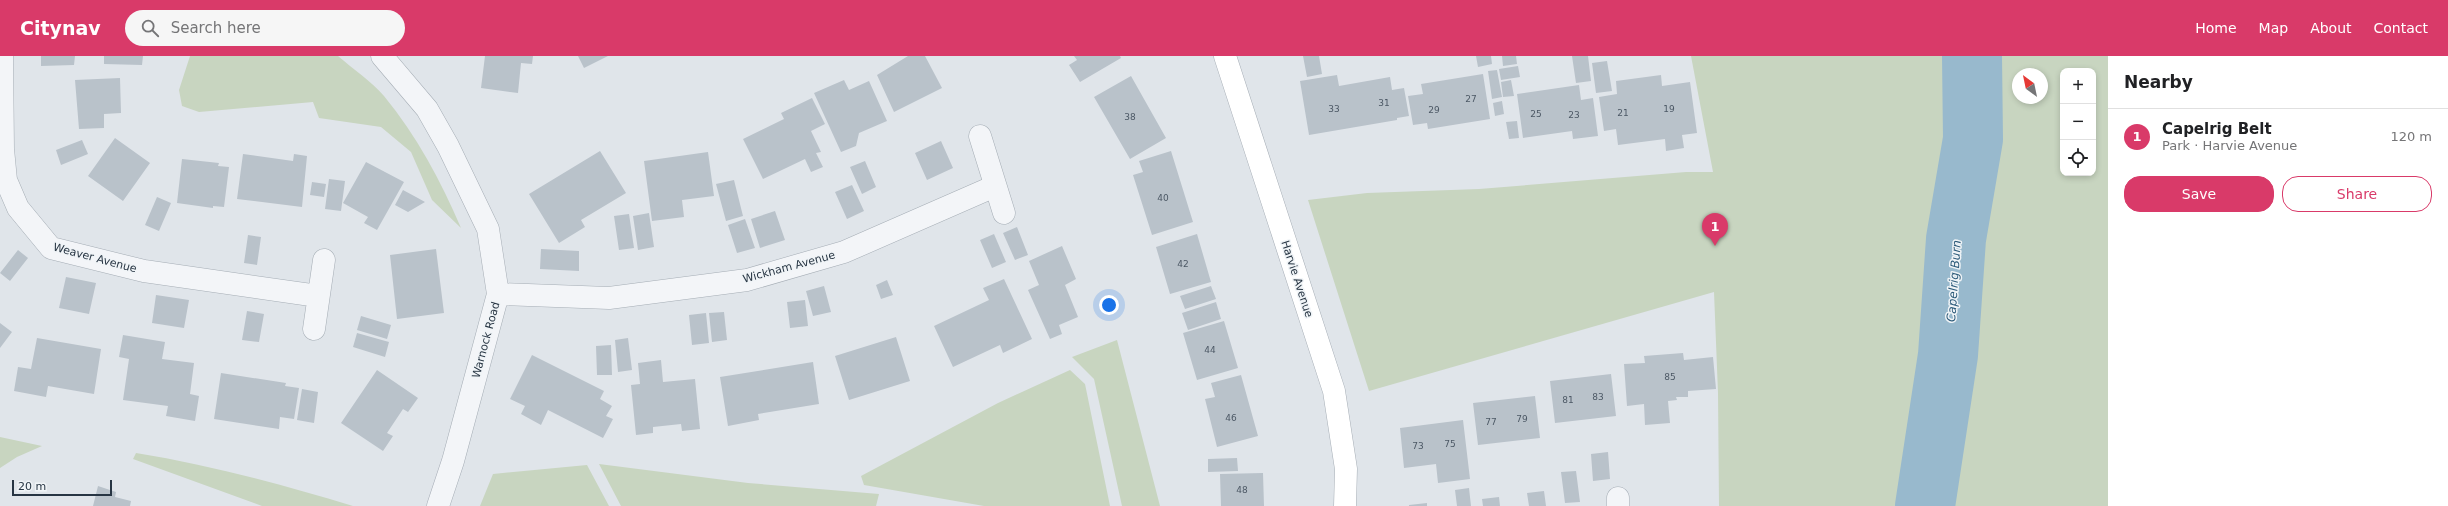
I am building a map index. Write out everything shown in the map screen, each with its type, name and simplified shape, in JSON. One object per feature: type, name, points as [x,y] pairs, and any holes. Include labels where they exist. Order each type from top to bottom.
[{"type":"street","name":"Weaver Avenue","points":[[2,56],[3,149],[6,180],[18,208],[51,248],[144,271],[318,296]]},
{"type":"street","name":"Warnock Road","points":[[382,56],[427,109],[448,146],[488,229],[498,294],[455,454],[438,506]]},
{"type":"street","name":"Harvie Avenue","points":[[1225,56],[1334,391],[1346,469],[1345,506]]},
{"type":"street","points":[[980,136],[1004,213]]},
{"type":"street","name":"Wickham Avenue","points":[[498,294],[609,298],[747,280],[844,252],[995,186]]},
{"type":"street","points":[[314,329],[324,260]]},
{"type":"green space","points":[[190,56],[338,56],[373,85],[396,111],[418,143],[437,176],[461,228],[432,200],[411,152],[381,127],[319,118],[313,102],[199,112],[182,106],[179,90]]},
{"type":"green space","points":[[1691,56],[2108,56],[2108,506],[1719,506],[1718,393],[1714,292],[1369,391],[1308,200],[1367,193],[1479,189],[1686,172],[1713,172]]},
{"type":"green space","points":[[1117,340],[1160,506],[1122,506],[1094,379],[1072,357]]},
{"type":"green space","points":[[1070,370],[1085,384],[1110,506],[984,506],[864,485],[861,476],[998,403]]},
{"type":"green space","points":[[0,437],[42,446],[17,457],[0,468]]},
{"type":"green space","points":[[136,453],[191,463],[245,476],[353,506],[262,506],[133,459]]},
{"type":"green space","points":[[599,464],[748,483],[879,494],[876,506],[621,506]]},
{"type":"green space","points":[[587,465],[609,506],[480,506],[493,474]]},
{"type":"building","points":[[41,56],[75,56],[74,65],[41,66]]},
{"type":"building","points":[[104,56],[143,56],[142,65],[104,64]]},
{"type":"building","points":[[485,56],[533,56],[532,64],[521,63],[518,93],[481,88]]},
{"type":"building","points":[[578,56],[608,56],[584,68]]},
{"type":"building","points":[[908,56],[925,56],[942,88],[894,112],[877,75]]},
{"type":"building","points":[[1074,56],[1120,56],[1121,58],[1080,82],[1069,65],[1077,60]]},
{"type":"building","points":[[1303,56],[1319,56],[1322,74],[1307,77]]},
{"type":"building","points":[[1476,56],[1491,56],[1492,64],[1478,67]]},
{"type":"building","points":[[1502,56],[1516,56],[1517,64],[1503,66]]},
{"type":"building","points":[[1572,56],[1588,56],[1591,81],[1576,83]]},
{"type":"building","points":[[1607,61],[1612,91],[1596,93],[1592,63]]},
{"type":"building","points":[[1518,66],[1520,77],[1501,80],[1499,69]]},
{"type":"building","points":[[1497,70],[1502,97],[1492,99],[1488,71]]},
{"type":"building","points":[[1483,74],[1490,119],[1428,129],[1427,123],[1413,125],[1408,96],[1423,94],[1421,84]]},
{"type":"building","points":[[1337,75],[1339,86],[1390,77],[1392,90],[1404,88],[1409,116],[1397,118],[1397,120],[1309,135],[1300,81]]},
{"type":"building","points":[[1661,75],[1662,86],[1690,82],[1697,133],[1682,135],[1684,148],[1666,151],[1665,139],[1618,145],[1616,129],[1604,131],[1599,97],[1617,94],[1616,81]]},
{"type":"building","points":[[1131,76],[1166,138],[1130,159],[1094,97]]},
{"type":"building","points":[[120,78],[121,113],[104,114],[104,128],[79,129],[75,80]]},
{"type":"building","points":[[844,80],[849,90],[869,81],[887,121],[859,133],[856,146],[841,152],[814,93]]},
{"type":"building","points":[[1511,80],[1514,96],[1503,97],[1501,82]]},
{"type":"building","points":[[1579,85],[1581,100],[1593,98],[1598,136],[1573,139],[1572,131],[1523,138],[1517,94]]},
{"type":"building","points":[[812,98],[825,124],[811,131],[821,152],[816,153],[823,167],[811,172],[805,159],[763,179],[743,139],[784,119],[781,113]]},
{"type":"building","points":[[1502,101],[1504,114],[1495,116],[1493,103]]},
{"type":"building","points":[[1517,121],[1519,138],[1509,139],[1506,122]]},
{"type":"building","points":[[115,138],[150,163],[123,201],[88,176]]},
{"type":"building","points":[[82,140],[88,154],[61,165],[56,150]]},
{"type":"building","points":[[941,141],[953,168],[927,180],[915,153]]},
{"type":"building","points":[[600,151],[626,193],[581,220],[585,227],[559,243],[529,194]]},
{"type":"building","points":[[1171,151],[1193,222],[1152,235],[1133,175],[1143,172],[1139,161]]},
{"type":"building","points":[[708,152],[714,196],[682,200],[684,217],[652,221],[644,161]]},
{"type":"building","points":[[243,154],[293,161],[294,154],[307,156],[302,207],[237,199]]},
{"type":"building","points":[[182,159],[219,163],[218,166],[229,167],[224,207],[213,206],[213,208],[177,203]]},
{"type":"building","points":[[865,161],[876,187],[862,194],[850,167]]},
{"type":"building","points":[[366,162],[404,182],[377,230],[364,223],[368,217],[343,203]]},
{"type":"building","points":[[329,179],[345,181],[341,211],[325,209]]},
{"type":"building","points":[[734,180],[743,216],[726,221],[716,184]]},
{"type":"building","points":[[312,182],[326,184],[324,197],[310,195]]},
{"type":"building","points":[[852,185],[864,211],[847,219],[835,192]]},
{"type":"building","points":[[403,190],[425,202],[408,212],[395,205]]},
{"type":"building","points":[[157,197],[171,203],[159,231],[145,225]]},
{"type":"building","points":[[775,211],[785,240],[760,248],[751,219]]},
{"type":"building","points":[[649,213],[654,247],[638,250],[633,216]]},
{"type":"building","points":[[629,214],[634,248],[619,250],[614,216]]},
{"type":"building","points":[[745,219],[755,248],[737,253],[728,225]]},
{"type":"building","points":[[1017,227],[1028,255],[1015,260],[1003,233]]},
{"type":"building","points":[[994,234],[1006,262],[992,268],[980,240]]},
{"type":"building","points":[[1197,234],[1211,282],[1170,294],[1156,247]]},
{"type":"building","points":[[248,235],[261,237],[257,265],[244,263]]},
{"type":"building","points":[[1062,246],[1076,279],[1065,285],[1078,317],[1059,325],[1062,334],[1050,339],[1028,290],[1039,285],[1029,261]]},
{"type":"building","points":[[436,249],[444,313],[397,319],[390,255]]},
{"type":"building","points":[[541,249],[579,251],[579,271],[540,269]]},
{"type":"building","points":[[18,250],[28,258],[10,281],[0,273]]},
{"type":"building","points":[[66,277],[96,283],[89,314],[59,308]]},
{"type":"building","points":[[1004,279],[1032,339],[1003,353],[1000,345],[953,367],[934,326],[989,300],[983,288]]},
{"type":"building","points":[[887,280],[893,295],[881,299],[876,285]]},
{"type":"building","points":[[824,286],[831,312],[813,316],[806,291]]},
{"type":"building","points":[[1211,286],[1216,299],[1185,309],[1180,296]]},
{"type":"building","points":[[156,295],[189,300],[184,328],[152,323]]},
{"type":"building","points":[[805,300],[808,326],[790,328],[787,302]]},
{"type":"building","points":[[1216,302],[1221,319],[1188,330],[1182,313]]},
{"type":"building","points":[[247,311],[264,314],[259,342],[242,340]]},
{"type":"building","points":[[724,312],[727,340],[712,342],[709,313]]},
{"type":"building","points":[[706,313],[709,343],[692,345],[689,315]]},
{"type":"building","points":[[361,316],[391,325],[387,339],[357,330]]},
{"type":"building","points":[[1224,321],[1238,368],[1197,380],[1183,333]]},
{"type":"building","points":[[0,323],[12,332],[0,348]]},
{"type":"building","points":[[357,333],[389,342],[385,357],[353,347]]},
{"type":"building","points":[[123,335],[165,342],[162,359],[194,363],[190,394],[199,396],[195,421],[166,416],[168,406],[123,400],[129,359],[119,357]]},
{"type":"building","points":[[896,337],[910,381],[849,400],[835,356]]},
{"type":"building","points":[[37,338],[101,349],[94,394],[48,386],[46,397],[14,391],[18,367],[31,369]]},
{"type":"building","points":[[628,338],[632,370],[618,372],[615,340]]},
{"type":"building","points":[[611,345],[612,375],[597,375],[596,346]]},
{"type":"building","points":[[1683,353],[1684,360],[1713,357],[1716,389],[1688,391],[1688,397],[1676,397],[1677,400],[1668,401],[1670,423],[1645,425],[1644,404],[1627,406],[1624,364],[1645,363],[1644,356]]},
{"type":"building","points":[[532,355],[604,391],[600,399],[612,406],[606,416],[613,419],[603,438],[548,410],[541,425],[521,414],[525,406],[510,399]]},
{"type":"building","points":[[661,360],[663,382],[695,379],[700,429],[682,431],[681,424],[653,427],[653,433],[636,435],[631,385],[640,384],[638,363]]},
{"type":"building","points":[[813,362],[819,404],[758,414],[759,420],[728,426],[720,377]]},
{"type":"building","points":[[377,370],[418,398],[408,412],[403,409],[387,433],[393,436],[383,451],[341,423]]},
{"type":"building","points":[[221,373],[286,383],[285,386],[299,388],[294,419],[280,417],[279,429],[214,419]]},
{"type":"building","points":[[1611,374],[1616,416],[1555,423],[1550,381]]},
{"type":"building","points":[[1241,375],[1258,436],[1217,447],[1205,399],[1215,397],[1211,383]]},
{"type":"building","points":[[302,389],[318,392],[314,423],[297,420]]},
{"type":"building","points":[[1535,396],[1540,438],[1478,445],[1473,403]]},
{"type":"building","points":[[1463,420],[1470,479],[1438,483],[1436,464],[1404,468],[1400,428]]},
{"type":"building","points":[[1608,452],[1610,479],[1593,481],[1591,454]]},
{"type":"building","points":[[1237,458],[1238,471],[1208,472],[1208,459]]},
{"type":"building","points":[[1576,471],[1580,502],[1565,503],[1561,472]]},
{"type":"building","points":[[1263,473],[1264,506],[1221,506],[1220,474]]},
{"type":"building","points":[[98,486],[116,492],[115,497],[131,501],[130,506],[93,506]]},
{"type":"building","points":[[1469,488],[1471,506],[1457,506],[1455,490]]},
{"type":"building","points":[[1544,491],[1546,506],[1529,506],[1527,493]]},
{"type":"building","points":[[1499,497],[1500,506],[1483,506],[1482,499]]},
{"type":"building","points":[[1427,503],[1427,506],[1409,506],[1409,505]]},
{"type":"waterway","name":"Capelrig Burn","points":[[1925,506],[1948,355],[1956,239],[1973,139],[1972,56]]},
{"type":"place","name":"Capelrig Belt","points":[[1715,246]]}]
